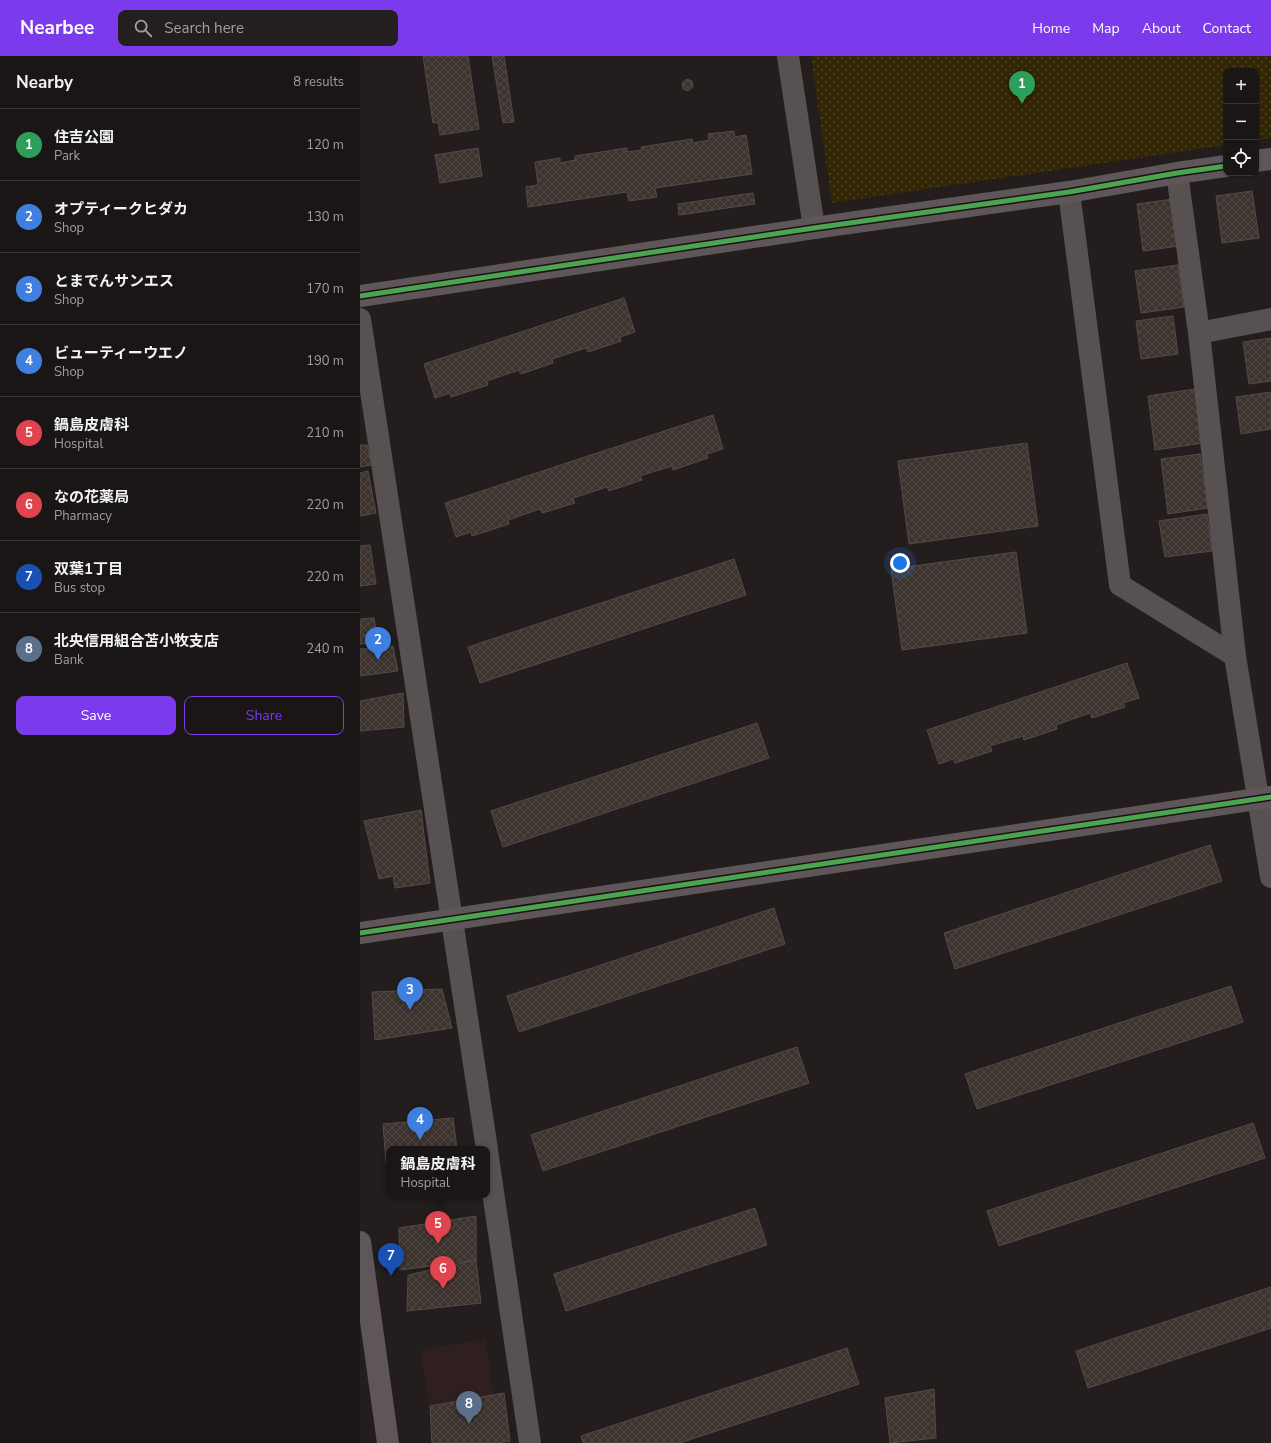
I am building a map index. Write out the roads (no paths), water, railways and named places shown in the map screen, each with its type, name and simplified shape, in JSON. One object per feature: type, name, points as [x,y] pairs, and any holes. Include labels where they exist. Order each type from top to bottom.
[{"type":"street","points":[[788,56],[814,228]]},
{"type":"street","points":[[1259,161],[1271,159]]},
{"type":"street","points":[[360,296],[814,228],[1068,192],[1223,166]]},
{"type":"street","points":[[1177,173],[1199,333],[1235,656],[1265,798],[1271,877]]},
{"type":"street","points":[[1068,192],[1120,585],[1235,656]]},
{"type":"street","points":[[360,319],[486,1146]]},
{"type":"street","points":[[1199,333],[1271,319]]},
{"type":"street","points":[[360,933],[1265,798]]},
{"type":"street","points":[[490,1170],[530,1443]]},
{"type":"street","points":[[360,1242],[388,1443]]},
{"type":"place","name":"住吉公園","points":[[1022,104]]},
{"type":"place","name":"オプティークヒダカ","points":[[378,660]]},
{"type":"place","name":"とまでんサンエス","points":[[410,1010]]},
{"type":"place","name":"ビューティーウエノ","points":[[420,1140]]},
{"type":"place","name":"鍋島皮膚科","points":[[438,1244]]},
{"type":"place","name":"双葉1丁目","points":[[391,1276]]},
{"type":"place","name":"なの花薬局","points":[[443,1289]]},
{"type":"place","name":"北央信用組合苫小牧支店","points":[[469,1424]]}]
